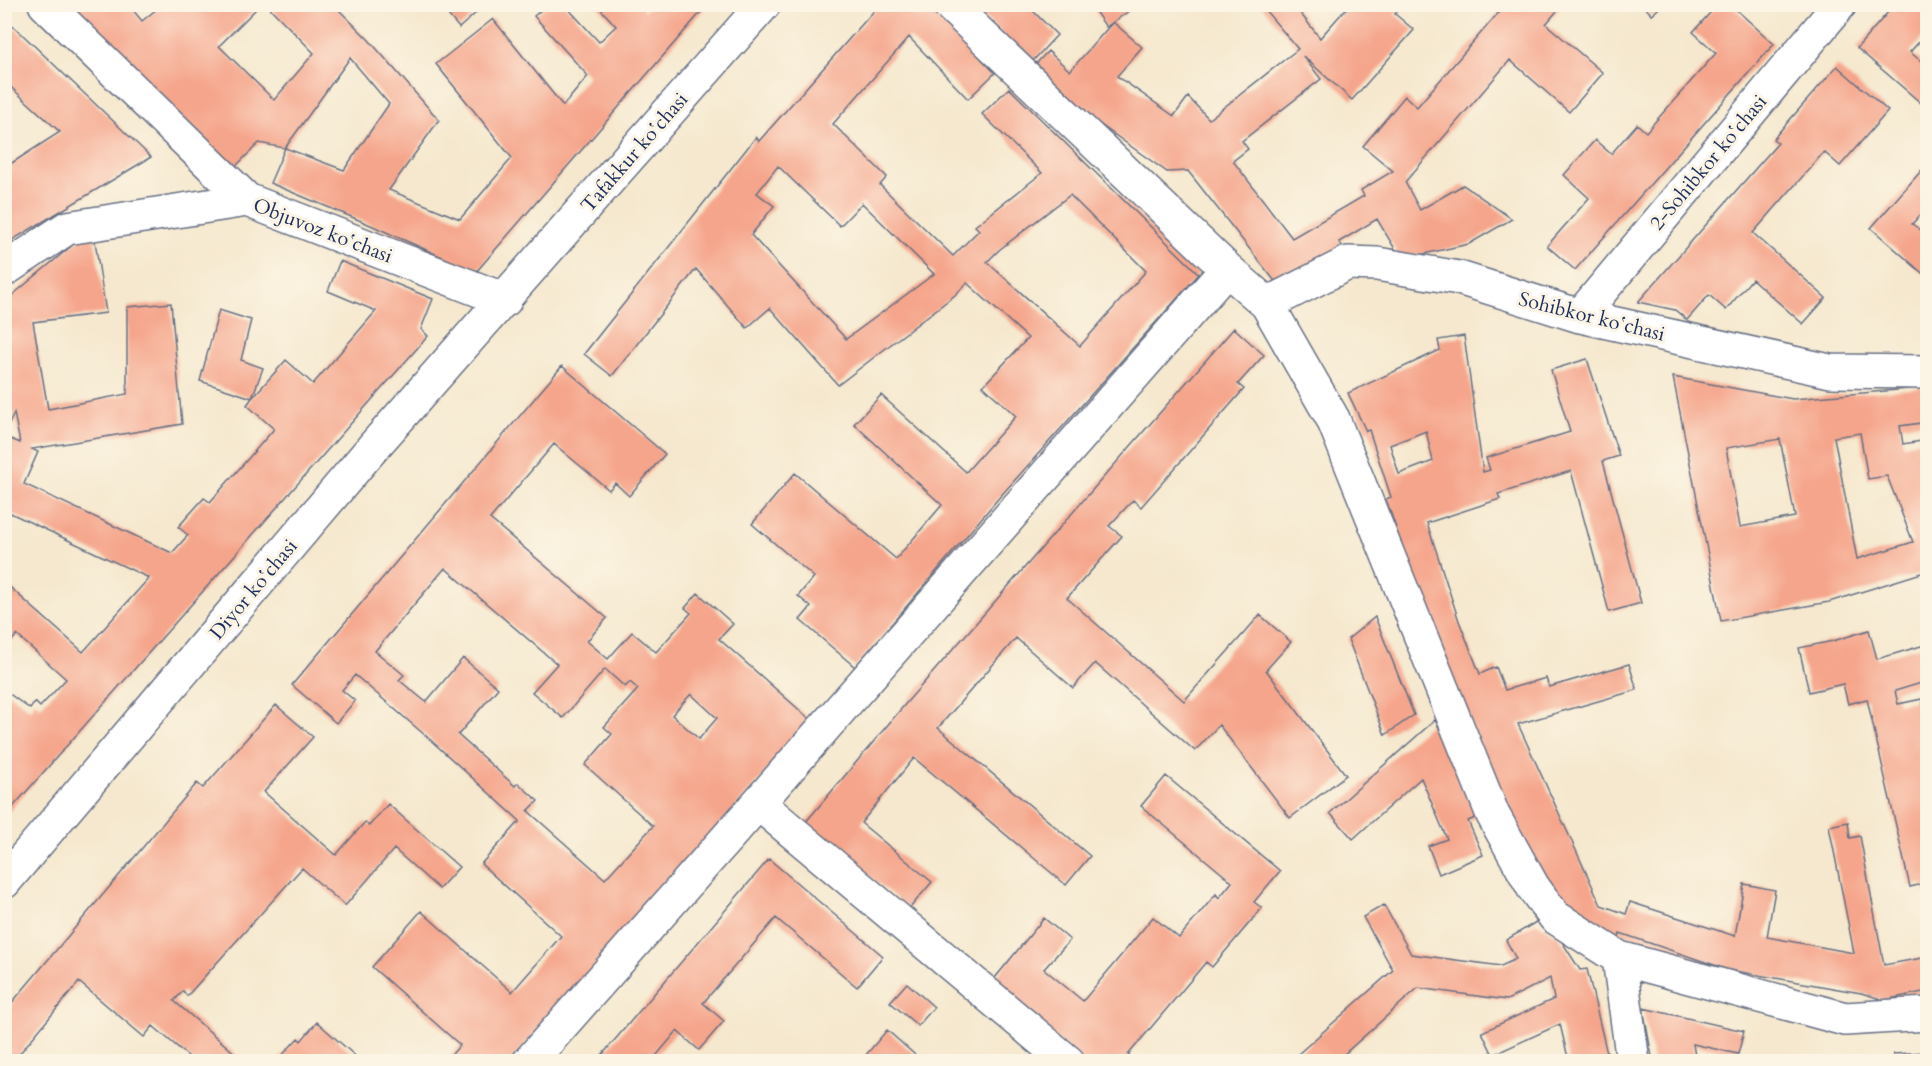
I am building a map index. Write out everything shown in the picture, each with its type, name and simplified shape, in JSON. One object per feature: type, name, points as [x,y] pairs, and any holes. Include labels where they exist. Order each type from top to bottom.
[{"type":"street","points":[[45,4],[247,200]]},
{"type":"street","name":"Tafakkur koʻchasi","points":[[505,300],[764,4]]},
{"type":"street","points":[[950,4],[1227,269],[1267,304],[1333,419],[1494,815],[1533,887],[1555,917],[1618,958],[1845,1018],[1928,1014]]},
{"type":"street","name":"2-Sohibkor koʻchasi","points":[[1580,316],[1837,6]]},
{"type":"street","name":"Objuvoz koʻchasi","points":[[4,270],[67,228],[247,200],[505,300]]},
{"type":"street","name":"Sohibkor koʻchasi","points":[[1267,304],[1348,262],[1377,264],[1459,278],[1580,316],[1830,371],[1928,372]]},
{"type":"street","points":[[529,1062],[1227,269]]},
{"type":"street","name":"Diyor koʻchasi","points":[[4,882],[375,445],[505,300]]},
{"type":"street","points":[[758,803],[1068,1062]]},
{"type":"street","points":[[1618,958],[1633,1062]]},
{"type":"building","points":[[68,4],[128,4],[142,21],[163,4],[261,4],[219,46],[274,100],[314,53],[266,4],[333,4],[369,40],[439,120],[389,190],[460,219],[512,158],[436,64],[493,19],[563,106],[588,76],[534,16],[548,4],[564,4],[599,42],[616,26],[596,4],[638,4],[644,11],[651,4],[708,4],[476,272],[270,183],[285,148],[259,143],[232,170]],"holes":[[[350,58],[389,104],[344,170],[285,148]]]},
{"type":"building","points":[[439,4],[486,4],[459,28]]},
{"type":"building","points":[[880,4],[929,4],[995,73],[968,99],[909,37],[833,124],[887,177],[880,185],[953,256],[979,230],[975,226],[1042,173],[982,114],[1009,88],[1199,274],[997,500],[855,667],[800,620],[811,607],[798,596],[814,577],[752,524],[795,473],[896,559],[942,505],[854,424],[881,395],[966,472],[1016,416],[983,386],[1028,338],[967,283],[955,295],[838,385],[770,308],[747,328],[696,269],[612,376],[584,354],[756,137],[759,141]],"holes":[[[778,166],[840,226],[862,203],[934,274],[846,339],[751,235],[774,206],[757,193]],[[1070,195],[1146,271],[1080,346],[987,262]]]},
{"type":"building","points":[[971,4],[1026,4],[1057,35],[1031,63]]},
{"type":"building","points":[[1090,4],[1130,4],[1133,8],[1106,27]]},
{"type":"building","points":[[1260,4],[1293,4],[1320,38],[1350,4],[1403,4],[1395,14],[1414,30],[1352,100],[1303,56],[1321,79],[1242,141],[1248,149],[1233,161],[1292,238],[1364,196],[1361,190],[1393,171],[1363,146],[1405,96],[1417,107],[1506,4],[1563,4],[1546,24],[1603,73],[1569,112],[1510,60],[1405,182],[1420,210],[1463,185],[1512,219],[1469,244],[1401,259],[1377,219],[1339,242],[1343,247],[1278,285],[1188,171],[1167,172],[1084,113],[1033,67],[1048,51],[1070,71],[1113,22],[1142,47],[1117,76],[1174,116],[1188,97],[1209,119],[1298,49]]},
{"type":"building","points":[[1642,4],[1663,4],[1652,15]]},
{"type":"building","points":[[1718,4],[1730,4],[1774,44],[1575,270],[1547,246],[1589,198],[1564,175],[1595,140],[1611,154],[1637,124],[1646,132],[1716,53],[1693,32]]},
{"type":"building","points":[[1895,4],[1928,4],[1928,32],[1910,52],[1928,67],[1928,109],[1857,48]]},
{"type":"building","points":[[4,17],[151,157],[4,245],[4,168],[60,132],[4,81]]},
{"type":"building","points":[[1837,66],[1888,111],[1840,166],[1824,152],[1753,233],[1826,298],[1803,324],[1752,279],[1726,310],[1709,295],[1687,320],[1675,310],[1638,302],[1778,143],[1773,139]]},
{"type":"building","points":[[1928,163],[1928,207],[1912,224],[1928,235],[1928,278],[1871,228]]},
{"type":"building","points":[[93,228],[106,313],[33,322],[48,409],[127,394],[127,307],[171,303],[182,424],[32,449],[38,452],[24,484],[172,553],[188,535],[178,527],[204,498],[210,502],[274,429],[247,405],[252,398],[286,360],[313,384],[376,311],[328,291],[340,261],[433,299],[421,329],[428,336],[4,817],[4,690],[30,709],[35,702],[40,707],[66,679],[17,635],[4,649],[4,582],[83,652],[149,578],[4,510],[4,446],[8,438],[20,443],[14,413],[4,436],[4,302]]},
{"type":"building","points":[[219,310],[251,320],[241,360],[263,368],[252,398],[200,381]]},
{"type":"building","points":[[1234,328],[1264,355],[1238,384],[1244,389],[1141,507],[1133,500],[1109,526],[1122,536],[1067,598],[1184,701],[1260,615],[1291,642],[1266,670],[1346,775],[1290,818],[1219,725],[1195,751],[1095,663],[1073,688],[1016,638],[938,728],[1090,856],[1066,885],[914,758],[861,823],[932,882],[909,909],[805,823],[907,702]]},
{"type":"building","points":[[1464,336],[1483,472],[1490,470],[1486,458],[1570,432],[1551,370],[1587,359],[1619,456],[1603,461],[1641,603],[1609,612],[1571,471],[1498,494],[1500,499],[1427,523],[1459,621],[1480,674],[1496,667],[1505,690],[1546,678],[1549,687],[1629,664],[1637,690],[1518,724],[1601,905],[1626,914],[1630,902],[1735,936],[1744,884],[1775,890],[1767,937],[1854,953],[1829,826],[1848,822],[1850,838],[1860,836],[1884,965],[1928,957],[1928,991],[1884,1000],[1861,993],[1729,970],[1620,933],[1619,938],[1565,921],[1545,901],[1429,625],[1386,499],[1391,497],[1369,430],[1366,431],[1348,393],[1440,350],[1438,340]],"holes":[[[1426,431],[1433,461],[1399,474],[1390,445]]]},
{"type":"building","points":[[562,366],[665,454],[629,496],[615,483],[609,490],[554,444],[490,519],[607,618],[587,641],[608,659],[632,632],[656,652],[691,613],[685,608],[698,593],[733,624],[719,639],[812,721],[510,1062],[445,1062],[460,1045],[372,967],[421,911],[512,992],[561,936],[481,864],[520,821],[355,675],[342,690],[355,701],[336,723],[292,685]],"holes":[[[445,568],[557,664],[532,692],[563,718],[605,669],[625,687],[630,682],[638,689],[604,727],[612,734],[585,765],[653,826],[605,879],[528,811],[538,801],[518,783],[515,786],[458,735],[498,688],[463,658],[426,702],[399,680],[404,675],[375,651]],[[691,694],[717,718],[699,739],[672,715]]]},
{"type":"building","points":[[1673,377],[1793,399],[1909,389],[1928,385],[1928,422],[1900,426],[1903,444],[1928,440],[1928,571],[1829,602],[1721,621]],"holes":[[[1860,433],[1868,479],[1887,476],[1913,542],[1857,559],[1834,437]],[[1780,439],[1795,517],[1740,527],[1726,448]]]},
{"type":"building","points":[[1375,617],[1414,715],[1385,735],[1348,639]]},
{"type":"building","points":[[1869,630],[1877,659],[1928,644],[1928,681],[1895,691],[1898,704],[1922,699],[1928,726],[1928,898],[1922,884],[1910,887],[1867,699],[1848,704],[1843,684],[1809,692],[1799,648]]},
{"type":"building","points":[[276,705],[313,737],[264,792],[336,855],[365,822],[369,826],[388,804],[459,867],[439,889],[394,849],[345,906],[302,868],[187,996],[183,991],[174,1001],[245,1062],[195,1062],[153,1026],[144,1037],[79,982],[15,1059],[19,1062],[4,1062],[4,1012],[197,783],[203,788]]},
{"type":"building","points":[[1435,720],[1482,815],[1468,821],[1483,855],[1439,874],[1428,846],[1447,839],[1421,778],[1353,839],[1330,813]]},
{"type":"building","points":[[1166,776],[1280,871],[1254,902],[1262,908],[1212,967],[1206,962],[1128,1055],[1136,1062],[1082,1062],[990,984],[1044,918],[1070,940],[1044,969],[1083,1001],[1153,917],[1179,938],[1216,894],[1219,898],[1232,882],[1141,806]]},
{"type":"building","points":[[769,859],[883,956],[857,987],[776,918],[703,1003],[724,1021],[699,1050],[677,1031],[651,1062],[596,1062]]},
{"type":"building","points":[[1384,905],[1411,954],[1501,966],[1516,959],[1506,940],[1536,922],[1559,937],[1580,970],[1587,969],[1609,1062],[1569,1062],[1560,1024],[1493,1055],[1482,1032],[1554,999],[1550,978],[1507,1000],[1418,988],[1341,1057],[1344,1062],[1304,1062],[1298,1054],[1393,970],[1363,917]]},
{"type":"building","points":[[907,983],[934,1007],[918,1026],[890,1002]]},
{"type":"building","points":[[1643,1008],[1744,1031],[1738,1054],[1693,1044],[1696,1062],[1653,1062]]},
{"type":"building","points":[[317,1022],[362,1062],[276,1062],[298,1038],[301,1041]]},
{"type":"building","points":[[887,1030],[923,1062],[860,1062]]},
{"type":"building","points":[[1928,1052],[1928,1062],[1895,1062],[1893,1054]]}]
